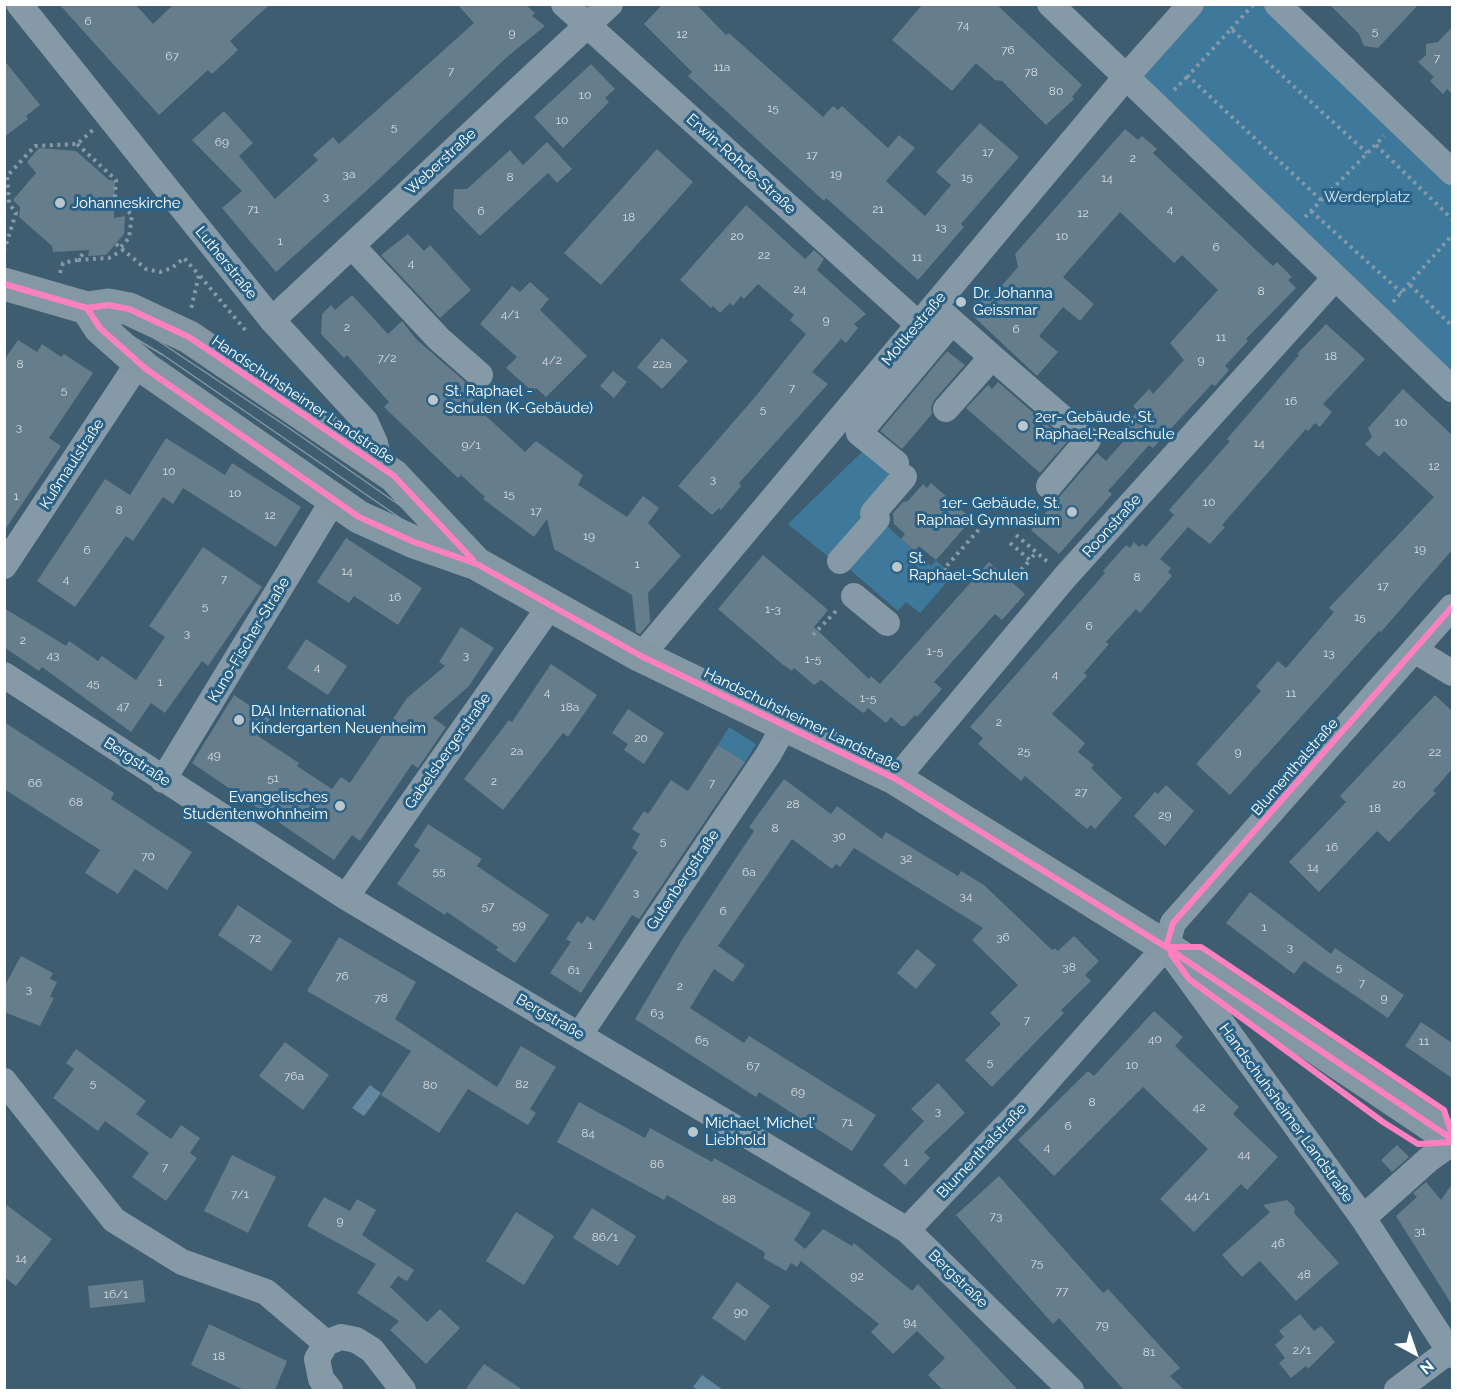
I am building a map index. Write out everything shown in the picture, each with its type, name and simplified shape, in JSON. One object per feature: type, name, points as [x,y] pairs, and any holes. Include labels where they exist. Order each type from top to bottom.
[{"type":"main road","name":"Handschuhsheimer Landstraße","points":[[4,284],[87,308],[108,305],[129,309],[189,337],[406,486],[477,564]]},
{"type":"main road","name":"Handschuhsheimer Landstraße","points":[[87,308],[100,328],[136,361],[368,521],[477,564],[641,656],[896,779],[1166,947]]},
{"type":"main road","points":[[1166,947],[1452,1141]]},
{"type":"street","points":[[4,8],[9,4]]},
{"type":"street","name":"Lutherstraße","points":[[19,4],[272,320],[365,421],[375,443],[380,467]]},
{"type":"street","name":"Erwin-Rohde-Straße","points":[[564,4],[934,317],[992,357],[1088,440],[1049,486]]},
{"type":"street","name":"Weberstraße","points":[[272,320],[610,4]]},
{"type":"street","points":[[1050,4],[1452,389]]},
{"type":"street","name":"Moltkestraße","points":[[641,656],[934,317],[1126,77],[1191,4]]},
{"type":"street","points":[[1277,4],[1452,172]]},
{"type":"street","points":[[351,246],[439,339],[480,375]]},
{"type":"street","name":"Roonstraße","points":[[896,779],[1065,577],[1335,278]]},
{"type":"street","points":[[840,561],[878,519],[873,513],[900,470],[859,433],[934,317]]},
{"type":"street","points":[[946,410],[992,357]]},
{"type":"street","name":"Kußmaulstraße","points":[[4,566],[133,371],[136,361]]},
{"type":"street","name":"Kuno-Fischer-Straße","points":[[163,780],[334,499]]},
{"type":"street","points":[[849,599],[887,623]]},
{"type":"street","name":"Gabelsbergerstraße","points":[[346,897],[550,606]]},
{"type":"street","name":"Blumenthalstraße","points":[[907,1230],[1025,1106],[1166,947],[1173,923],[1452,607]]},
{"type":"street","points":[[1414,650],[1452,673]]},
{"type":"street","name":"Bergstraße","points":[[4,675],[346,897],[907,1230],[1071,1390]]},
{"type":"street","name":"Gutenbergstraße","points":[[580,1034],[768,755],[785,724]]},
{"type":"street","name":"Handschuhsheimer Landstraße","points":[[1166,947],[1363,1218],[1451,1353]]},
{"type":"street","points":[[4,1081],[114,1220],[182,1262],[266,1292],[326,1343]]},
{"type":"street","name":"Handschuhsheimer Landstraße","points":[[1363,1218],[1452,1141]]},
{"type":"street","points":[[330,1390],[321,1379],[317,1365],[319,1352],[326,1343],[341,1337],[365,1344],[404,1390]]},
{"type":"street","points":[[1397,1390],[1451,1353]]},
{"type":"path","points":[[1254,4],[1188,76],[1321,200]]},
{"type":"path","points":[[1231,28],[1367,153]]},
{"type":"path","points":[[4,251],[16,213],[9,202],[7,176],[35,146],[77,144],[109,116]]},
{"type":"path","points":[[1289,234],[1400,121]]},
{"type":"path","points":[[62,265],[78,260],[109,258],[122,249],[129,238],[132,215],[115,198],[116,180],[77,144]]},
{"type":"path","points":[[1376,145],[1452,219]]},
{"type":"path","points":[[1311,211],[1402,293]]},
{"type":"path","points":[[1378,318],[1410,285],[1452,235]]},
{"type":"path","points":[[116,244],[146,269],[160,272],[172,268],[184,258],[246,331]]},
{"type":"path","points":[[78,260],[85,252]]},
{"type":"path","points":[[190,316],[199,275]]},
{"type":"path","points":[[1410,285],[1452,326]]},
{"type":"path","points":[[952,576],[944,569],[981,527]]},
{"type":"path","points":[[1016,535],[1065,577]]},
{"type":"path","points":[[1010,543],[1030,560]]},
{"type":"path","points":[[1011,581],[1036,552]]},
{"type":"path","points":[[813,635],[849,599]]},
{"type":"green space","name":"Werderplatz","points":[[1202,5],[1267,5],[1452,179],[1452,377],[1140,75]]},
{"type":"green space","points":[[869,445],[903,476],[878,518],[931,566],[936,560],[952,576],[920,613],[906,602],[898,611],[840,561],[836,563],[788,524]]},
{"type":"green space","points":[[729,727],[756,744],[745,762],[718,745]]},
{"type":"shaded area","points":[[370,1085],[381,1093],[364,1116],[352,1108]]},
{"type":"shaded area","points":[[702,1375],[723,1390],[698,1390],[693,1387]]},
{"type":"building","points":[[59,4],[135,4],[153,24],[174,4],[270,4],[230,41],[238,50],[212,74],[208,70],[159,115]]},
{"type":"building","points":[[457,4],[525,4],[535,13],[532,16],[545,26],[507,57],[375,183],[276,272],[222,208],[242,191],[192,140],[224,111],[253,143],[239,156],[275,199],[318,160],[313,155],[333,137],[339,144],[474,23]]},
{"type":"building","points":[[663,4],[696,4],[726,35],[729,33],[823,117],[833,106],[838,110],[842,106],[888,148],[899,135],[915,148],[886,181],[925,216],[951,185],[936,172],[980,123],[1019,157],[961,224],[964,227],[918,280],[826,198],[824,201],[688,76],[692,72],[644,24]]},
{"type":"building","points":[[923,4],[996,4],[1082,85],[1072,97],[1074,99],[1046,125],[1002,81],[995,80],[976,63],[952,91],[892,40]]},
{"type":"building","points":[[1329,4],[1419,4],[1378,48],[1364,46],[1359,34]]},
{"type":"building","points":[[1452,27],[1452,94],[1447,89],[1443,94],[1430,81],[1434,77],[1418,62],[1426,55],[1426,44],[1438,42]]},
{"type":"building","points":[[4,60],[40,105],[26,116],[28,119],[4,137]]},
{"type":"building","points":[[591,64],[615,89],[605,98],[609,102],[563,148],[534,117]]},
{"type":"building","points":[[1125,129],[1138,140],[1142,136],[1157,149],[1153,153],[1273,266],[1277,262],[1292,277],[1288,280],[1296,288],[1246,339],[1248,341],[1225,366],[1229,370],[1215,386],[1212,384],[1153,448],[1149,445],[1108,491],[1112,494],[1059,554],[1031,530],[1097,453],[1106,461],[1129,435],[1122,428],[1138,411],[1133,406],[1149,389],[1153,394],[1184,360],[1170,343],[1218,290],[1182,255],[1174,263],[1120,212],[1063,277],[1094,304],[1080,321],[1063,307],[1039,336],[1058,352],[1037,376],[973,316],[971,306],[978,298],[991,298],[1018,267],[1015,254]]},
{"type":"building","points":[[547,142],[572,169],[557,183],[548,173],[480,236],[453,208],[454,189],[467,189],[510,150],[523,165]]},
{"type":"building","name":"Johanneskirche","points":[[39,148],[76,151],[109,180],[115,181],[114,218],[125,216],[124,234],[106,255],[88,256],[89,250],[53,252],[52,246],[19,217],[20,207],[13,200],[36,173],[27,162]]},
{"type":"building","points":[[657,149],[693,182],[601,285],[564,253]]},
{"type":"building","points":[[746,205],[805,259],[814,250],[824,259],[817,270],[866,314],[854,324],[858,328],[846,343],[841,339],[812,372],[828,384],[739,483],[741,486],[721,510],[719,508],[712,515],[678,486],[806,334],[790,320],[794,315],[758,284],[744,299],[741,296],[733,306],[730,303],[720,313],[713,306],[711,308],[680,280]]},
{"type":"building","points":[[408,234],[424,251],[430,245],[471,290],[440,318],[381,255]]},
{"type":"building","points":[[530,282],[549,299],[540,310],[587,356],[546,397],[536,388],[533,392],[506,368],[517,357],[480,324],[512,286],[520,292]]},
{"type":"building","points":[[352,295],[388,334],[402,321],[416,339],[470,386],[481,392],[472,403],[525,452],[536,441],[583,475],[578,485],[627,517],[643,496],[659,508],[648,523],[681,556],[648,593],[650,622],[640,634],[636,632],[632,595],[554,549],[547,519],[534,537],[483,499],[485,497],[461,475],[458,478],[384,407],[389,402],[347,355],[344,358],[321,334],[322,314],[331,305],[335,310]]},
{"type":"building","points":[[1326,324],[1365,359],[1323,404],[1332,412],[1320,427],[1315,423],[1308,431],[1306,429],[1222,525],[1225,527],[1210,544],[1188,527],[1160,559],[1171,568],[1168,572],[1172,576],[1140,613],[1136,609],[1106,642],[1109,644],[1084,673],[1087,676],[1052,714],[1085,743],[1078,752],[1094,765],[1091,768],[1122,798],[1095,829],[1091,825],[1087,829],[1025,776],[1021,781],[978,744],[983,738],[970,727],[1105,573],[1103,571],[1126,545],[1130,548],[1134,542],[1139,547],[1143,544],[1146,547],[1174,515],[1169,510],[1230,441],[1227,439],[1299,355],[1297,354]]},
{"type":"building","points":[[662,338],[688,361],[662,389],[637,367]]},
{"type":"building","points":[[18,340],[37,352],[42,344],[61,357],[64,354],[93,373],[49,438],[61,446],[4,531],[4,360]]},
{"type":"building","points":[[947,351],[965,365],[935,399],[931,407],[932,414],[902,449],[880,431]]},
{"type":"building","points":[[613,371],[627,382],[614,398],[600,386]]},
{"type":"building","name":"2er- Gebäude, St. Raphael-Realschule","points":[[998,382],[1067,442],[1040,473],[966,408],[988,385],[992,389]]},
{"type":"building","points":[[1403,389],[1452,435],[1452,550],[1381,632],[1379,631],[1230,795],[1196,764],[1261,691],[1256,686],[1278,661],[1286,668],[1334,612],[1329,608],[1434,497],[1384,451],[1379,457],[1365,444],[1372,437],[1368,428]]},
{"type":"building","points":[[166,438],[225,475],[232,463],[301,507],[276,547],[183,488],[173,504],[163,497],[133,541],[126,536],[75,607],[37,581],[105,479],[130,495]]},
{"type":"building","points":[[931,483],[972,519],[936,560],[919,546],[915,551],[901,539],[905,534],[894,524],[893,513],[923,484],[927,488]]},
{"type":"building","points":[[346,538],[422,588],[398,625],[354,596],[349,603],[317,582]]},
{"type":"building","points":[[203,547],[262,587],[208,666],[202,661],[165,713],[151,703],[131,732],[42,667],[39,671],[4,647],[4,608],[66,646],[69,641],[98,661],[102,656],[136,680],[165,637],[149,626]]},
{"type":"building","points":[[763,555],[828,610],[814,627],[869,679],[871,676],[880,684],[989,562],[1025,594],[1002,620],[995,614],[934,682],[942,689],[917,717],[915,715],[905,726],[901,726],[891,717],[886,723],[868,708],[864,713],[860,711],[821,680],[814,685],[794,668],[792,671],[718,609]]},
{"type":"building","points":[[461,627],[494,648],[469,686],[433,718],[446,727],[418,768],[412,764],[360,841],[352,835],[334,860],[192,763],[234,695],[270,719],[258,736],[299,763],[297,766],[332,789],[341,777],[350,783],[407,698],[445,666],[439,662]]},
{"type":"building","points":[[306,639],[347,666],[328,695],[287,668]]},
{"type":"building","points":[[551,664],[597,695],[568,737],[563,733],[503,810],[464,779],[509,720],[512,722]]},
{"type":"building","points":[[1435,695],[1452,711],[1452,769],[1433,791],[1436,793],[1389,842],[1377,831],[1319,892],[1289,862],[1346,802],[1340,796]]},
{"type":"building","points":[[628,709],[664,733],[644,764],[624,750],[628,744],[612,733]]},
{"type":"building","points":[[4,722],[114,793],[111,799],[192,852],[167,890],[135,869],[118,894],[85,873],[100,850],[4,789]]},
{"type":"building","points":[[718,745],[745,762],[639,919],[632,915],[581,993],[550,973],[571,942],[566,939],[578,921],[582,924],[587,916],[594,921],[638,852],[632,848],[640,834],[632,829],[644,811],[648,814],[671,780],[688,791]]},
{"type":"building","points":[[784,779],[831,814],[837,806],[882,839],[886,832],[958,876],[961,871],[984,885],[1052,950],[1055,948],[1058,951],[1074,936],[1099,961],[1085,975],[1091,981],[1061,1010],[1064,1013],[992,1087],[965,1060],[1001,1024],[990,1013],[1018,985],[972,940],[983,928],[854,848],[840,867],[836,864],[832,869],[792,839],[718,946],[745,965],[733,982],[714,969],[690,1008],[744,1043],[749,1036],[876,1115],[852,1151],[759,1092],[756,1097],[635,1019],[682,940],[754,831],[749,827]]},
{"type":"building","points":[[1166,785],[1194,811],[1165,846],[1134,816],[1155,792],[1158,794]]},
{"type":"building","points":[[428,824],[482,859],[477,866],[549,915],[515,963],[496,950],[498,947],[447,912],[445,915],[397,884],[420,850],[414,846]]},
{"type":"building","points":[[1250,892],[1331,954],[1335,948],[1404,995],[1388,1018],[1304,961],[1294,974],[1226,923]]},
{"type":"building","points":[[238,905],[292,941],[271,971],[218,935]]},
{"type":"building","points":[[339,937],[416,982],[395,1019],[497,1087],[521,1046],[556,1067],[530,1109],[536,1113],[528,1125],[468,1089],[439,1133],[381,1095],[411,1051],[307,991]]},
{"type":"building","points":[[917,949],[936,965],[916,989],[897,973]]},
{"type":"building","points":[[21,956],[53,973],[50,979],[57,982],[50,997],[54,998],[40,1026],[4,1012],[4,987]]},
{"type":"building","points":[[1154,1011],[1183,1037],[1175,1046],[1239,1107],[1233,1114],[1278,1157],[1247,1190],[1241,1184],[1194,1232],[1160,1199],[1208,1149],[1143,1087],[1054,1176],[1018,1140],[1088,1071],[1094,1076]]},
{"type":"building","points":[[1421,1022],[1452,1043],[1452,1078],[1405,1046]]},
{"type":"building","points":[[285,1042],[329,1075],[303,1110],[259,1076]]},
{"type":"building","points":[[76,1049],[146,1101],[136,1114],[171,1139],[181,1125],[200,1138],[190,1153],[197,1158],[166,1201],[132,1177],[149,1153],[105,1121],[98,1131],[53,1098],[74,1069],[66,1063]]},
{"type":"building","points":[[938,1083],[965,1113],[924,1152],[930,1158],[905,1185],[883,1165],[924,1121],[911,1109]]},
{"type":"building","points":[[579,1102],[645,1138],[650,1128],[712,1162],[714,1158],[811,1213],[794,1240],[805,1249],[823,1229],[852,1246],[854,1243],[912,1291],[918,1284],[1018,1390],[943,1390],[928,1375],[945,1358],[917,1331],[893,1354],[871,1332],[879,1324],[801,1261],[797,1267],[791,1263],[786,1271],[763,1258],[765,1254],[763,1251],[667,1195],[664,1200],[557,1142]]},
{"type":"building","points":[[1397,1145],[1409,1157],[1392,1172],[1381,1160]]},
{"type":"building","points":[[232,1155],[276,1177],[248,1233],[204,1211]]},
{"type":"building","points":[[999,1176],[1103,1293],[1108,1289],[1180,1368],[1170,1376],[1184,1390],[1124,1390],[1059,1318],[1053,1324],[956,1215]]},
{"type":"building","points":[[1426,1182],[1441,1200],[1452,1184],[1452,1305],[1396,1216],[1417,1197],[1413,1193]]},
{"type":"building","points":[[324,1197],[350,1211],[357,1199],[376,1210],[362,1235],[414,1270],[407,1281],[398,1276],[390,1287],[427,1322],[440,1309],[460,1328],[426,1364],[390,1330],[399,1321],[357,1293],[376,1264],[307,1226]]},
{"type":"building","points":[[1287,1200],[1295,1208],[1294,1213],[1339,1263],[1296,1301],[1260,1261],[1242,1277],[1222,1255],[1270,1212],[1263,1205]]},
{"type":"building","points":[[4,1203],[52,1239],[16,1286],[4,1277]]},
{"type":"building","points":[[592,1208],[636,1236],[618,1266],[573,1238]]},
{"type":"building","points":[[516,1212],[554,1236],[524,1285],[486,1261]]},
{"type":"building","points":[[143,1280],[145,1302],[90,1308],[88,1286]]},
{"type":"building","points":[[737,1282],[770,1306],[745,1341],[712,1318]]},
{"type":"building","points":[[1300,1314],[1314,1331],[1321,1326],[1335,1342],[1308,1369],[1306,1366],[1291,1378],[1279,1363],[1285,1358],[1275,1345],[1284,1337],[1279,1331]]},
{"type":"building","points":[[209,1324],[287,1361],[275,1390],[244,1390],[191,1365]]},
{"type":"building","points":[[484,1364],[523,1390],[465,1390]]},
{"type":"tram line","points":[[4,277],[55,289],[108,311],[148,334],[289,428],[465,551],[553,603],[643,652],[899,774],[1167,939],[1452,1132]]},
{"type":"tram line","points":[[4,289],[99,317],[163,355],[454,555],[547,611],[640,661],[893,783],[986,845],[1214,987],[1393,1105],[1452,1149]]},
{"type":"cycle path","points":[[4,284],[87,308],[108,305],[129,309],[189,337],[394,476],[473,560]]},
{"type":"cycle path","points":[[87,308],[100,328],[146,369],[359,517],[414,542],[477,564],[641,656],[896,779],[1166,947],[1452,1139]]},
{"type":"cycle path","points":[[1166,947],[1173,923],[1452,607]]},
{"type":"cycle path","points":[[1166,947],[1201,947],[1444,1110],[1452,1135]]},
{"type":"cycle path","points":[[1171,954],[1189,979],[1383,1122],[1418,1144],[1452,1142]]},
{"type":"place","name":"Johanneskirche","points":[[60,203]]},
{"type":"place","name":"Dr. Johanna Geissmar","points":[[961,302]]},
{"type":"place","name":"St. Raphael - Schulen (K-Gebäude)","points":[[433,400]]},
{"type":"place","name":"2er- Gebäude, St. Raphael-Realschule","points":[[1023,426]]},
{"type":"place","name":"1er- Gebäude, St. Raphael Gymnasium","points":[[1072,512]]},
{"type":"place","name":"St. Raphael-Schulen","points":[[897,567]]},
{"type":"place","name":"DAI International Kindergarten Neuenheim","points":[[239,720]]},
{"type":"place","name":"Evangelisches Studentenwohnheim","points":[[340,806]]},
{"type":"place","name":"Michael 'Michel' Liebhold","points":[[693,1132]]}]
